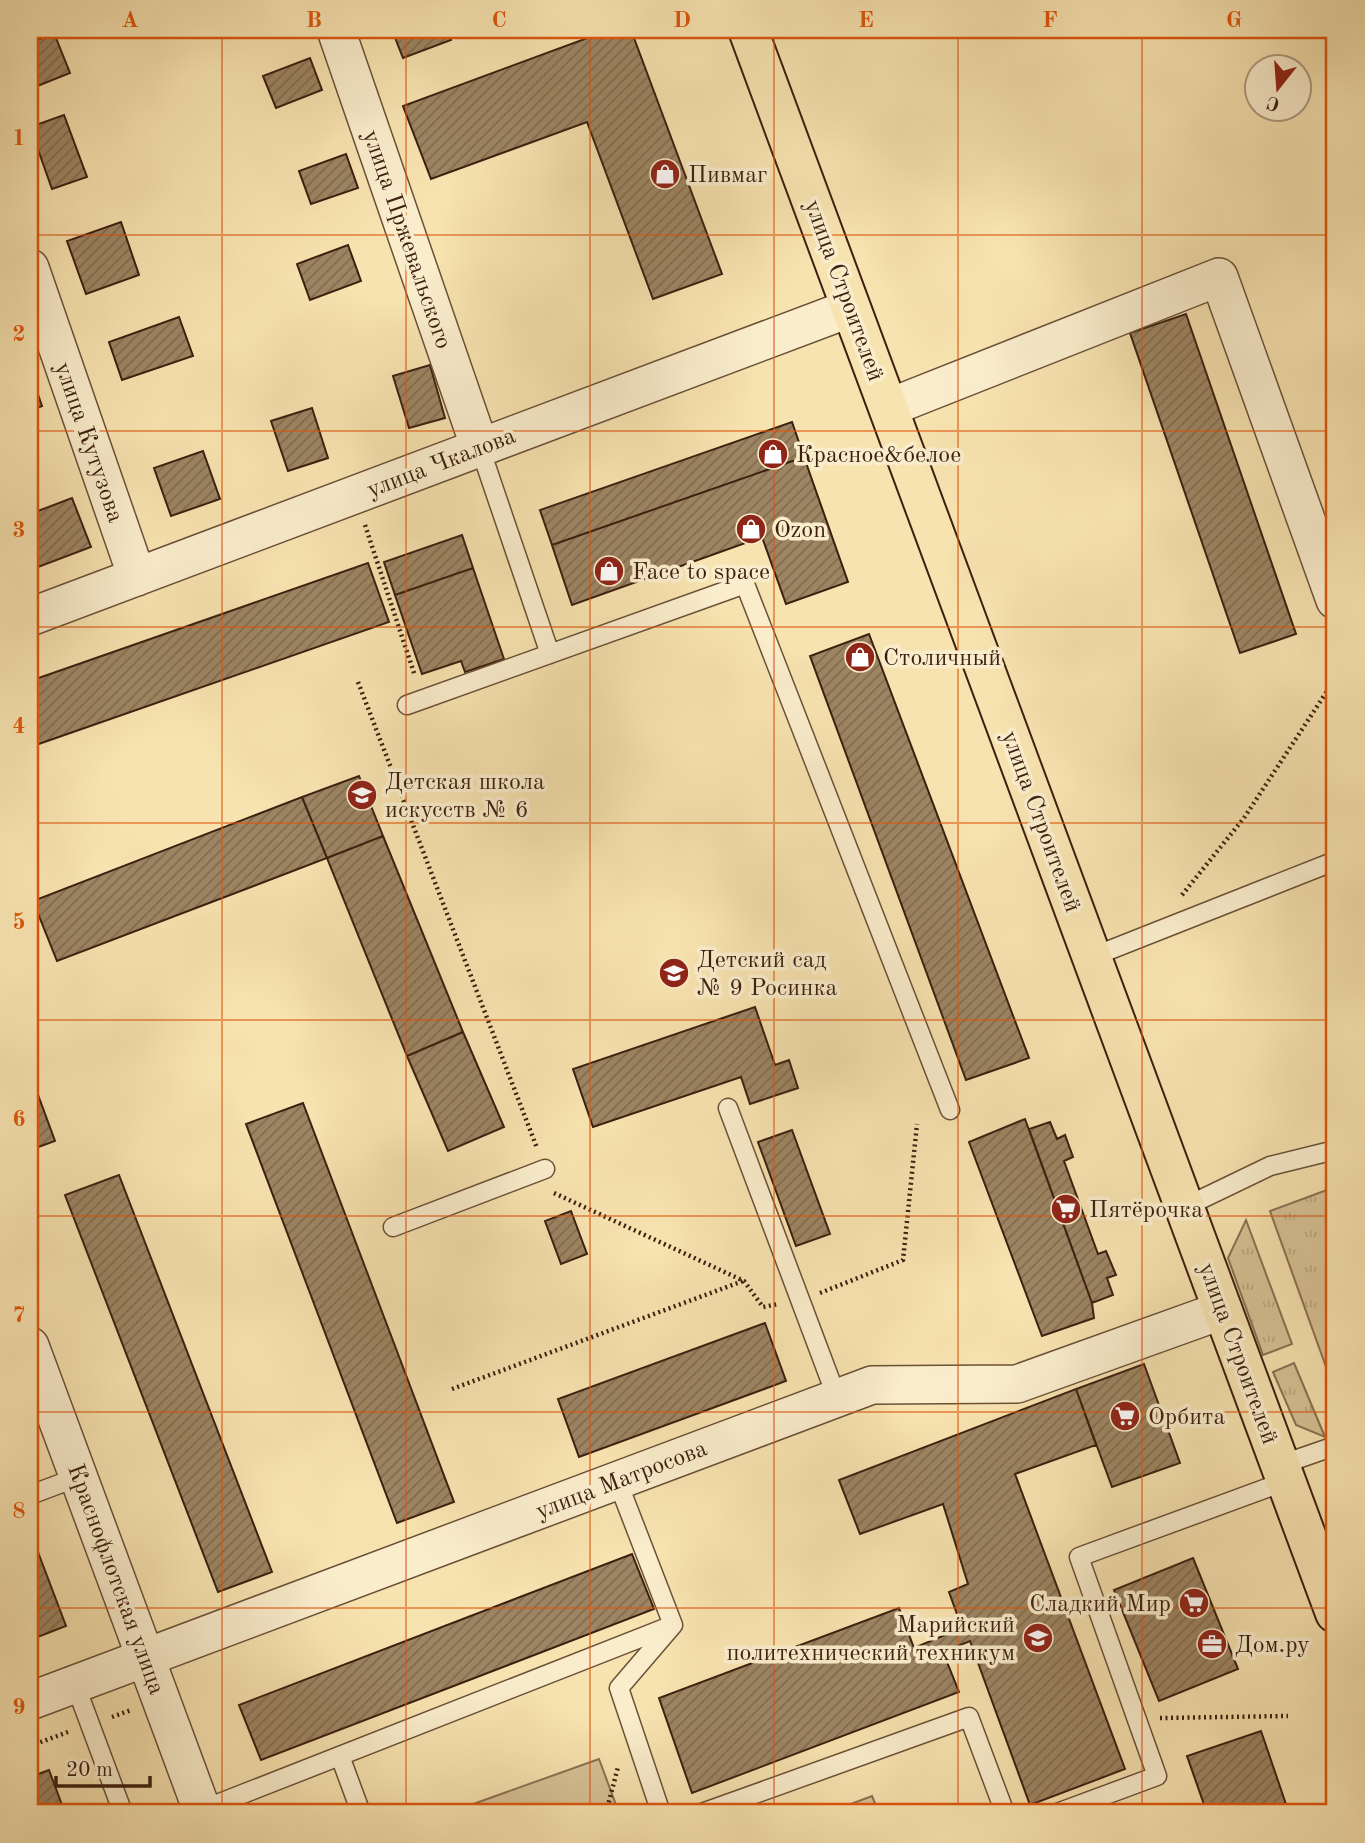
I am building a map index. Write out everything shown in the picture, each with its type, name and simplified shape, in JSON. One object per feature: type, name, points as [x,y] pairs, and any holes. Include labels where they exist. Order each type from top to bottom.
[{"type":"main road","name":"улица Строителей","points":[[748,30],[1283,1473],[1327,1565],[1335,1613]]},
{"type":"street","name":"улица Пржевальского","points":[[336,30],[480,448]]},
{"type":"street","name":"улица Кутузова","points":[[30,268],[137,577]]},
{"type":"street","points":[[888,408],[1219,277],[1335,600]]},
{"type":"street","name":"улица Чкалова","points":[[30,617],[851,308]]},
{"type":"street","name":"улица Матросова","points":[[30,1701],[872,1385],[1017,1384],[1223,1310]]},
{"type":"street","name":"Краснофлотская улица","points":[[30,1346],[203,1812]]},
{"type":"lane","points":[[480,448],[550,654]]},
{"type":"lane","points":[[415,702],[745,584],[950,1110]]},
{"type":"lane","points":[[1092,957],[1335,861]]},
{"type":"lane","points":[[728,1108],[836,1398]]},
{"type":"lane","points":[[1185,1207],[1270,1166],[1335,1150]]},
{"type":"lane","points":[[393,1227],[545,1169]]},
{"type":"lane","points":[[1056,1813],[1157,1776],[1079,1556],[1283,1473],[1335,1446]]},
{"type":"lane","points":[[30,1495],[78,1477]]},
{"type":"lane","points":[[617,1480],[673,1625]]},
{"type":"lane","points":[[203,1812],[673,1625]]},
{"type":"lane","points":[[661,1813],[619,1688],[673,1625]]},
{"type":"lane","points":[[75,1684],[123,1813]]},
{"type":"lane","points":[[702,1813],[969,1717],[1005,1813]]},
{"type":"lane","points":[[340,1756],[361,1813]]},
{"type":"path","points":[[354,495],[415,702]]},
{"type":"path","points":[[1150,933],[1244,818],[1335,679]]},
{"type":"path","points":[[358,682],[545,1169]]},
{"type":"path","points":[[452,1389],[744,1281]]},
{"type":"path","points":[[1137,1719],[1288,1716]]},
{"type":"green space","points":[[1335,1187],[1335,1392],[1270,1211]]},
{"type":"green space","points":[[1246,1220],[1292,1344],[1263,1355],[1228,1258]]},
{"type":"green space","points":[[1294,1363],[1325,1437],[1296,1425],[1273,1372]]},
{"type":"green space","points":[[599,1759],[619,1813],[448,1813]]},
{"type":"green space","points":[[872,1796],[879,1813],[827,1813]]},
{"type":"building","points":[[392,30],[447,30],[451,40],[403,58]]},
{"type":"building","points":[[609,30],[631,30],[722,274],[653,299],[587,122],[431,179],[403,106]]},
{"type":"building","points":[[54,33],[70,73],[30,89],[30,43]]},
{"type":"building","points":[[310,58],[322,90],[276,108],[263,76]]},
{"type":"building","points":[[64,115],[87,177],[52,189],[30,127]]},
{"type":"building","points":[[346,154],[358,188],[311,204],[299,171]]},
{"type":"building","points":[[121,222],[139,275],[86,294],[67,241]]},
{"type":"building","points":[[348,245],[361,281],[310,300],[297,264]]},
{"type":"building","points":[[1186,314],[1296,634],[1240,653],[1130,333]]},
{"type":"building","points":[[179,317],[193,356],[122,380],[109,342]]},
{"type":"building","points":[[430,365],[445,418],[409,428],[393,376]]},
{"type":"building","points":[[30,371],[42,406],[30,410]]},
{"type":"building","points":[[312,408],[328,458],[288,471],[271,421]]},
{"type":"building","points":[[792,422],[804,457],[552,545],[540,510]]},
{"type":"building","points":[[203,451],[220,499],[171,516],[154,468]]},
{"type":"building","points":[[804,457],[848,582],[786,604],[762,537],[572,605],[552,545]]},
{"type":"building","points":[[72,498],[91,547],[30,570],[30,514]]},
{"type":"building","points":[[462,535],[473,568],[395,595],[384,562]]},
{"type":"building","points":[[368,563],[389,622],[30,747],[30,681]]},
{"type":"building","points":[[473,568],[504,659],[465,672],[461,661],[422,674],[395,595]]},
{"type":"building","points":[[869,634],[1029,1058],[966,1080],[810,656]]},
{"type":"building","points":[[359,776],[383,836],[327,858],[302,797]]},
{"type":"building","points":[[302,797],[327,858],[57,961],[33,901]]},
{"type":"building","points":[[383,836],[463,1032],[407,1056],[327,858]]},
{"type":"building","points":[[755,1007],[775,1065],[789,1060],[798,1088],[750,1104],[741,1077],[593,1127],[573,1069]]},
{"type":"building","points":[[463,1032],[504,1127],[448,1151],[407,1056]]},
{"type":"building","points":[[30,1073],[55,1141],[30,1150]]},
{"type":"building","points":[[303,1103],[454,1502],[397,1523],[246,1124]]},
{"type":"building","points":[[1025,1119],[1092,1303],[1094,1318],[1042,1336],[969,1142]]},
{"type":"building","points":[[1050,1122],[1057,1139],[1065,1135],[1073,1157],[1064,1161],[1098,1254],[1106,1251],[1116,1275],[1107,1278],[1113,1295],[1092,1303],[1029,1129]]},
{"type":"building","points":[[792,1130],[830,1234],[796,1246],[758,1142]]},
{"type":"building","points":[[119,1175],[272,1572],[218,1592],[65,1195]]},
{"type":"building","points":[[571,1211],[587,1254],[561,1264],[545,1221]]},
{"type":"building","points":[[765,1323],[786,1381],[579,1457],[558,1399]]},
{"type":"building","points":[[1144,1364],[1180,1463],[1112,1487],[1076,1389]]},
{"type":"building","points":[[1076,1389],[1096,1445],[1015,1474],[1125,1769],[1030,1805],[970,1641],[943,1652],[959,1692],[692,1793],[659,1698],[899,1608],[914,1648],[962,1628],[949,1592],[968,1584],[943,1504],[860,1534],[839,1480]]},
{"type":"building","points":[[30,1531],[66,1626],[30,1640]]},
{"type":"building","points":[[632,1554],[654,1609],[261,1760],[239,1705]]},
{"type":"building","points":[[1193,1558],[1238,1669],[1159,1701],[1114,1590]]},
{"type":"building","points":[[1261,1731],[1289,1813],[1207,1813],[1187,1756]]},
{"type":"building","points":[[49,1770],[65,1813],[30,1813],[30,1777]]},
{"type":"place","name":"Пивмаг","points":[[665,174]]},
{"type":"place","name":"Красное&белое","points":[[773,454]]},
{"type":"place","name":"Ozon","points":[[751,529]]},
{"type":"place","name":"Face to space","points":[[609,571]]},
{"type":"place","name":"Столичный","points":[[860,657]]},
{"type":"place","name":"Детская школа искусств № 6","points":[[362,795]]},
{"type":"place","name":"Детский сад № 9 Росинка","points":[[674,973]]},
{"type":"place","name":"Пятёрочка","points":[[1066,1209]]},
{"type":"place","name":"Орбита","points":[[1125,1416]]},
{"type":"place","name":"Сладкий Мир","points":[[1194,1603]]},
{"type":"place","name":"Марийский политехнический техникум","points":[[1038,1638]]},
{"type":"place","name":"Дом.ру","points":[[1212,1644]]}]
